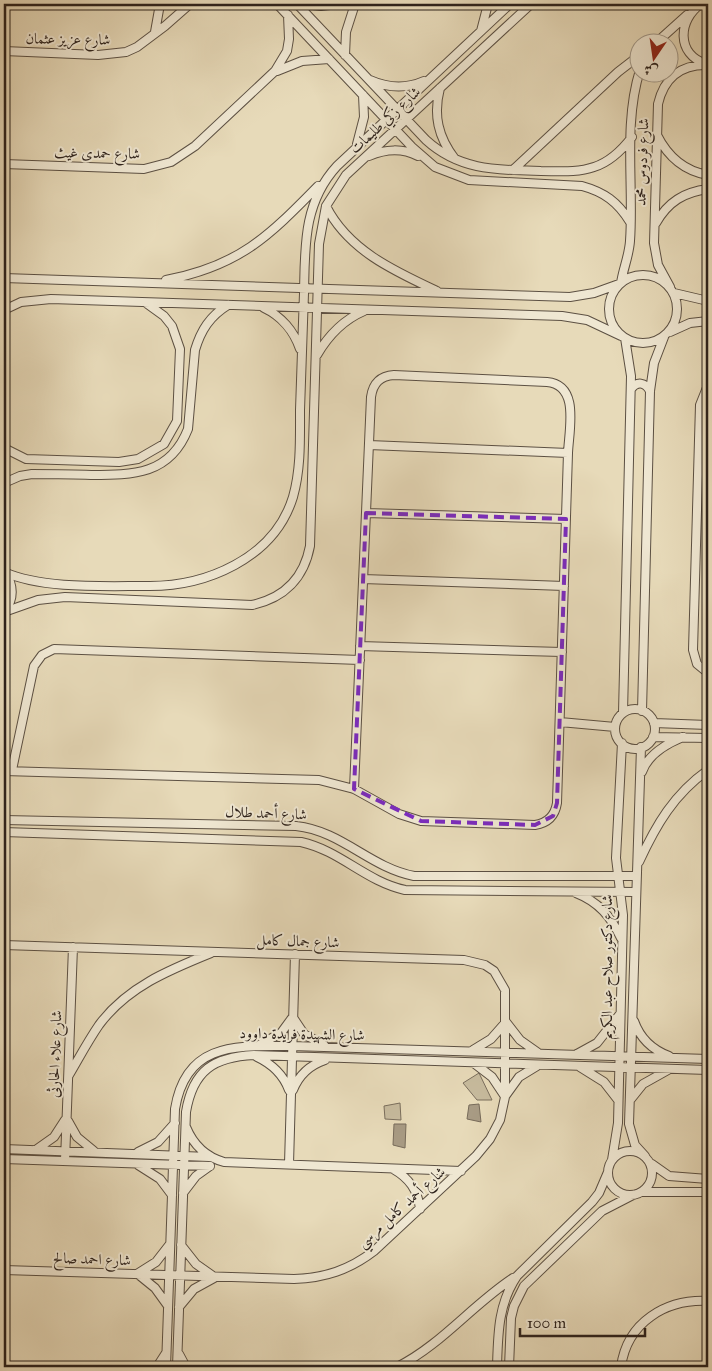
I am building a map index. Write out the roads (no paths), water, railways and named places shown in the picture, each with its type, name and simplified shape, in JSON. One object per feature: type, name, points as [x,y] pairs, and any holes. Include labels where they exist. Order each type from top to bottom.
[{"type":"street","points":[[155,32],[160,4]]},
{"type":"street","name":"شارع عزيز عثمان","points":[[4,51],[114,55],[137,47],[174,19],[190,4]]},
{"type":"street","points":[[277,4],[426,160]]},
{"type":"street","points":[[298,4],[321,6],[338,4]]},
{"type":"street","points":[[298,4],[396,110],[436,150],[458,162],[484,169],[570,171],[594,167],[616,155],[632,137]]},
{"type":"street","points":[[345,55],[346,32],[355,4]]},
{"type":"street","points":[[481,31],[488,4]]},
{"type":"street","name":"شارع زكي طليمات","points":[[4,572],[36,582],[154,586],[194,582],[213,576],[248,557],[276,530],[286,514],[293,496],[299,458],[303,308],[308,219],[323,181],[355,148],[510,4]]},
{"type":"street","name":"شارع زكي طليمات","points":[[4,611],[38,600],[65,597],[252,605],[270,600],[287,590],[302,570],[310,546],[320,237],[326,206],[338,185],[365,158],[531,4]]},
{"type":"street","points":[[668,32],[700,4]]},
{"type":"street","points":[[689,14],[684,24],[683,35],[686,46],[692,55],[708,65]]},
{"type":"street","name":"شارع حمدى غيث","points":[[4,164],[127,169],[158,167],[184,155],[276,71],[287,51],[290,39],[288,15]]},
{"type":"street","name":"شارع حمدى غيث","points":[[276,71],[302,61],[329,59]]},
{"type":"street","points":[[514,170],[630,62]]},
{"type":"street","name":"شارع فردوس محمد","points":[[672,290],[662,276],[656,254],[658,104],[665,84],[680,70],[690,66],[708,65]]},
{"type":"street","points":[[367,78],[385,86],[405,87],[430,78]]},
{"type":"street","name":"شارع فردوس محمد","points":[[620,283],[629,250],[634,91],[637,82]]},
{"type":"street","points":[[440,88],[436,101],[438,127],[442,140],[458,162]]},
{"type":"street","points":[[355,148],[363,128],[363,95]]},
{"type":"street","points":[[657,134],[669,155],[678,163],[688,169],[708,175]]},
{"type":"street","points":[[365,158],[389,150],[402,151],[426,160],[446,172],[469,180],[582,186],[594,189],[615,202],[630,222]]},
{"type":"street","points":[[153,283],[207,271],[235,258],[262,240],[323,181]]},
{"type":"street","points":[[655,224],[671,203],[682,195],[708,189]]},
{"type":"street","points":[[326,206],[332,218],[343,232],[370,255],[393,270],[441,292]]},
{"type":"street","points":[[4,278],[570,297],[594,293],[633,276],[646,275],[660,279],[672,290],[708,301]]},
{"type":"street","points":[[620,283],[611,296],[608,310],[612,324],[623,337],[630,362],[631,390],[623,714],[616,727],[617,736],[622,743],[631,748],[642,748],[653,737],[654,723],[648,714],[642,710],[630,710],[623,714]]},
{"type":"street","points":[[642,710],[650,391],[654,364],[677,314],[672,290]]},
{"type":"street","points":[[4,310],[22,302],[36,299],[575,318],[599,324],[623,337],[644,343],[666,335],[678,327],[708,321]]},
{"type":"street","points":[[4,448],[26,459],[119,462],[138,459],[156,451],[164,444],[177,421],[180,349],[177,337],[168,321],[155,308],[144,302]]},
{"type":"street","points":[[4,483],[20,476],[32,474],[132,474],[153,468],[171,456],[178,448],[188,429],[195,350],[198,339],[210,319],[228,305]]},
{"type":"street","points":[[260,306],[272,312],[288,326],[298,343],[302,356]]},
{"type":"street","points":[[316,357],[338,328],[355,315],[368,310]]},
{"type":"street","points":[[354,789],[360,660],[369,445],[372,390],[380,378],[394,375],[555,383],[566,390],[569,396],[556,810],[548,821],[542,824],[421,821],[399,814],[354,789],[319,780],[8,771],[34,666],[42,655],[54,649],[360,660]]},
{"type":"street","points":[[631,390],[635,384],[641,383],[647,386],[650,391]]},
{"type":"street","points":[[708,385],[704,390],[700,405],[693,650],[697,664],[708,673]]},
{"type":"street","points":[[369,445],[568,453]]},
{"type":"street","points":[[366,513],[566,519]]},
{"type":"street","points":[[4,572],[11,590],[4,611]]},
{"type":"street","points":[[363,579],[564,586]]},
{"type":"street","points":[[360,646],[562,652]]},
{"type":"street","points":[[560,722],[616,727]]},
{"type":"street","points":[[654,723],[708,725]]},
{"type":"street","points":[[653,737],[708,738]]},
{"type":"street","points":[[640,778],[644,766],[661,748],[683,737]]},
{"type":"street","name":"شارع دكتور صلاح عبد الكريم","points":[[612,1160],[617,1133],[619,1067],[622,892],[616,849],[622,743]]},
{"type":"street","name":"شارع دكتور صلاح عبد الكريم","points":[[642,748],[636,876],[630,1101],[631,1138],[645,1156]]},
{"type":"street","points":[[637,866],[659,821],[670,805],[708,770]]},
{"type":"street","name":"شارع أحمد طلال","points":[[4,820],[312,828],[342,841],[382,866],[414,876],[636,876]]},
{"type":"street","points":[[182,825],[182,838]]},
{"type":"street","name":"شارع أحمد طلال","points":[[4,832],[301,842],[334,852],[381,883],[405,890],[636,892]]},
{"type":"street","points":[[572,891],[598,904],[608,915],[622,941]]},
{"type":"street","name":"شارع جمال كامل","points":[[4,945],[475,961],[489,968],[501,980],[507,1000],[506,1064]]},
{"type":"street","name":"شارع علاء الحارثى","points":[[65,1161],[73,947]]},
{"type":"street","points":[[68,1077],[99,1026],[129,994],[166,972],[215,952]]},
{"type":"street","points":[[289,1164],[295,954]]},
{"type":"street","points":[[576,1055],[597,1043],[620,1014]]},
{"type":"street","points":[[254,1046],[273,1038],[284,1029],[293,1017]]},
{"type":"street","points":[[293,1017],[301,1030],[312,1040],[331,1047]]},
{"type":"street","points":[[632,1018],[643,1039],[662,1054],[673,1058]]},
{"type":"street","points":[[472,1051],[491,1039],[506,1022],[520,1040],[539,1054]]},
{"type":"street","name":"شارع الشهيدة فريدة داوود","points":[[166,1367],[175,1123],[181,1086],[193,1067],[207,1056],[222,1049],[254,1046],[292,1046],[708,1059]]},
{"type":"street","points":[[254,1056],[274,1067],[287,1084],[291,1094]]},
{"type":"street","name":"شارع الشهيدة فريدة داوود","points":[[177,1367],[185,1123],[191,1089],[205,1070],[227,1059],[254,1056],[708,1070]]},
{"type":"street","points":[[291,1094],[301,1075],[310,1067],[330,1058]]},
{"type":"street","points":[[473,1062],[492,1077],[505,1097],[519,1077],[539,1065]]},
{"type":"street","name":"شارع أحمد كامل مرسي","points":[[180,1276],[294,1279],[328,1275],[345,1270],[367,1256],[484,1148],[496,1131],[505,1097],[506,1064]]},
{"type":"street","points":[[576,1066],[596,1075],[618,1100]]},
{"type":"street","points":[[630,1101],[643,1084],[672,1069]]},
{"type":"street","points":[[35,1150],[54,1137],[66,1116]]},
{"type":"street","points":[[66,1116],[77,1137],[96,1152]]},
{"type":"street","points":[[135,1153],[158,1142],[175,1123]]},
{"type":"street","points":[[185,1123],[197,1146],[211,1157],[224,1162]]},
{"type":"street","points":[[4,1149],[211,1157]]},
{"type":"street","points":[[397,1367],[430,1347],[490,1294],[517,1276],[592,1202],[599,1193],[612,1160],[624,1152],[631,1151],[645,1156],[656,1169],[669,1176],[708,1179]]},
{"type":"street","points":[[4,1159],[183,1166],[210,1166],[224,1162],[461,1171]]},
{"type":"street","points":[[642,1192],[651,1182],[652,1169],[650,1163]]},
{"type":"street","points":[[134,1164],[152,1173],[172,1196]]},
{"type":"street","points":[[182,1196],[191,1182],[210,1166]]},
{"type":"street","points":[[391,1168],[409,1180],[415,1189],[420,1209]]},
{"type":"street","points":[[608,1172],[611,1184],[615,1190],[626,1195],[633,1195]]},
{"type":"street","points":[[509,1367],[511,1318],[514,1306],[524,1286],[602,1211],[642,1192],[708,1192]]},
{"type":"street","points":[[168,1307],[155,1288],[137,1274],[156,1262],[170,1244]]},
{"type":"street","points":[[179,1308],[194,1289],[216,1277],[196,1264],[181,1245]]},
{"type":"street","name":"شارع احمد صالح","points":[[4,1270],[180,1276]]},
{"type":"street","points":[[496,1365],[500,1315],[509,1288],[517,1276]]},
{"type":"street","points":[[621,1367],[625,1349],[632,1335],[653,1314],[680,1302],[708,1301]]},
{"type":"street","points":[[178,1351],[186,1367]]},
{"type":"street","points":[[157,1367],[167,1352]]}]
